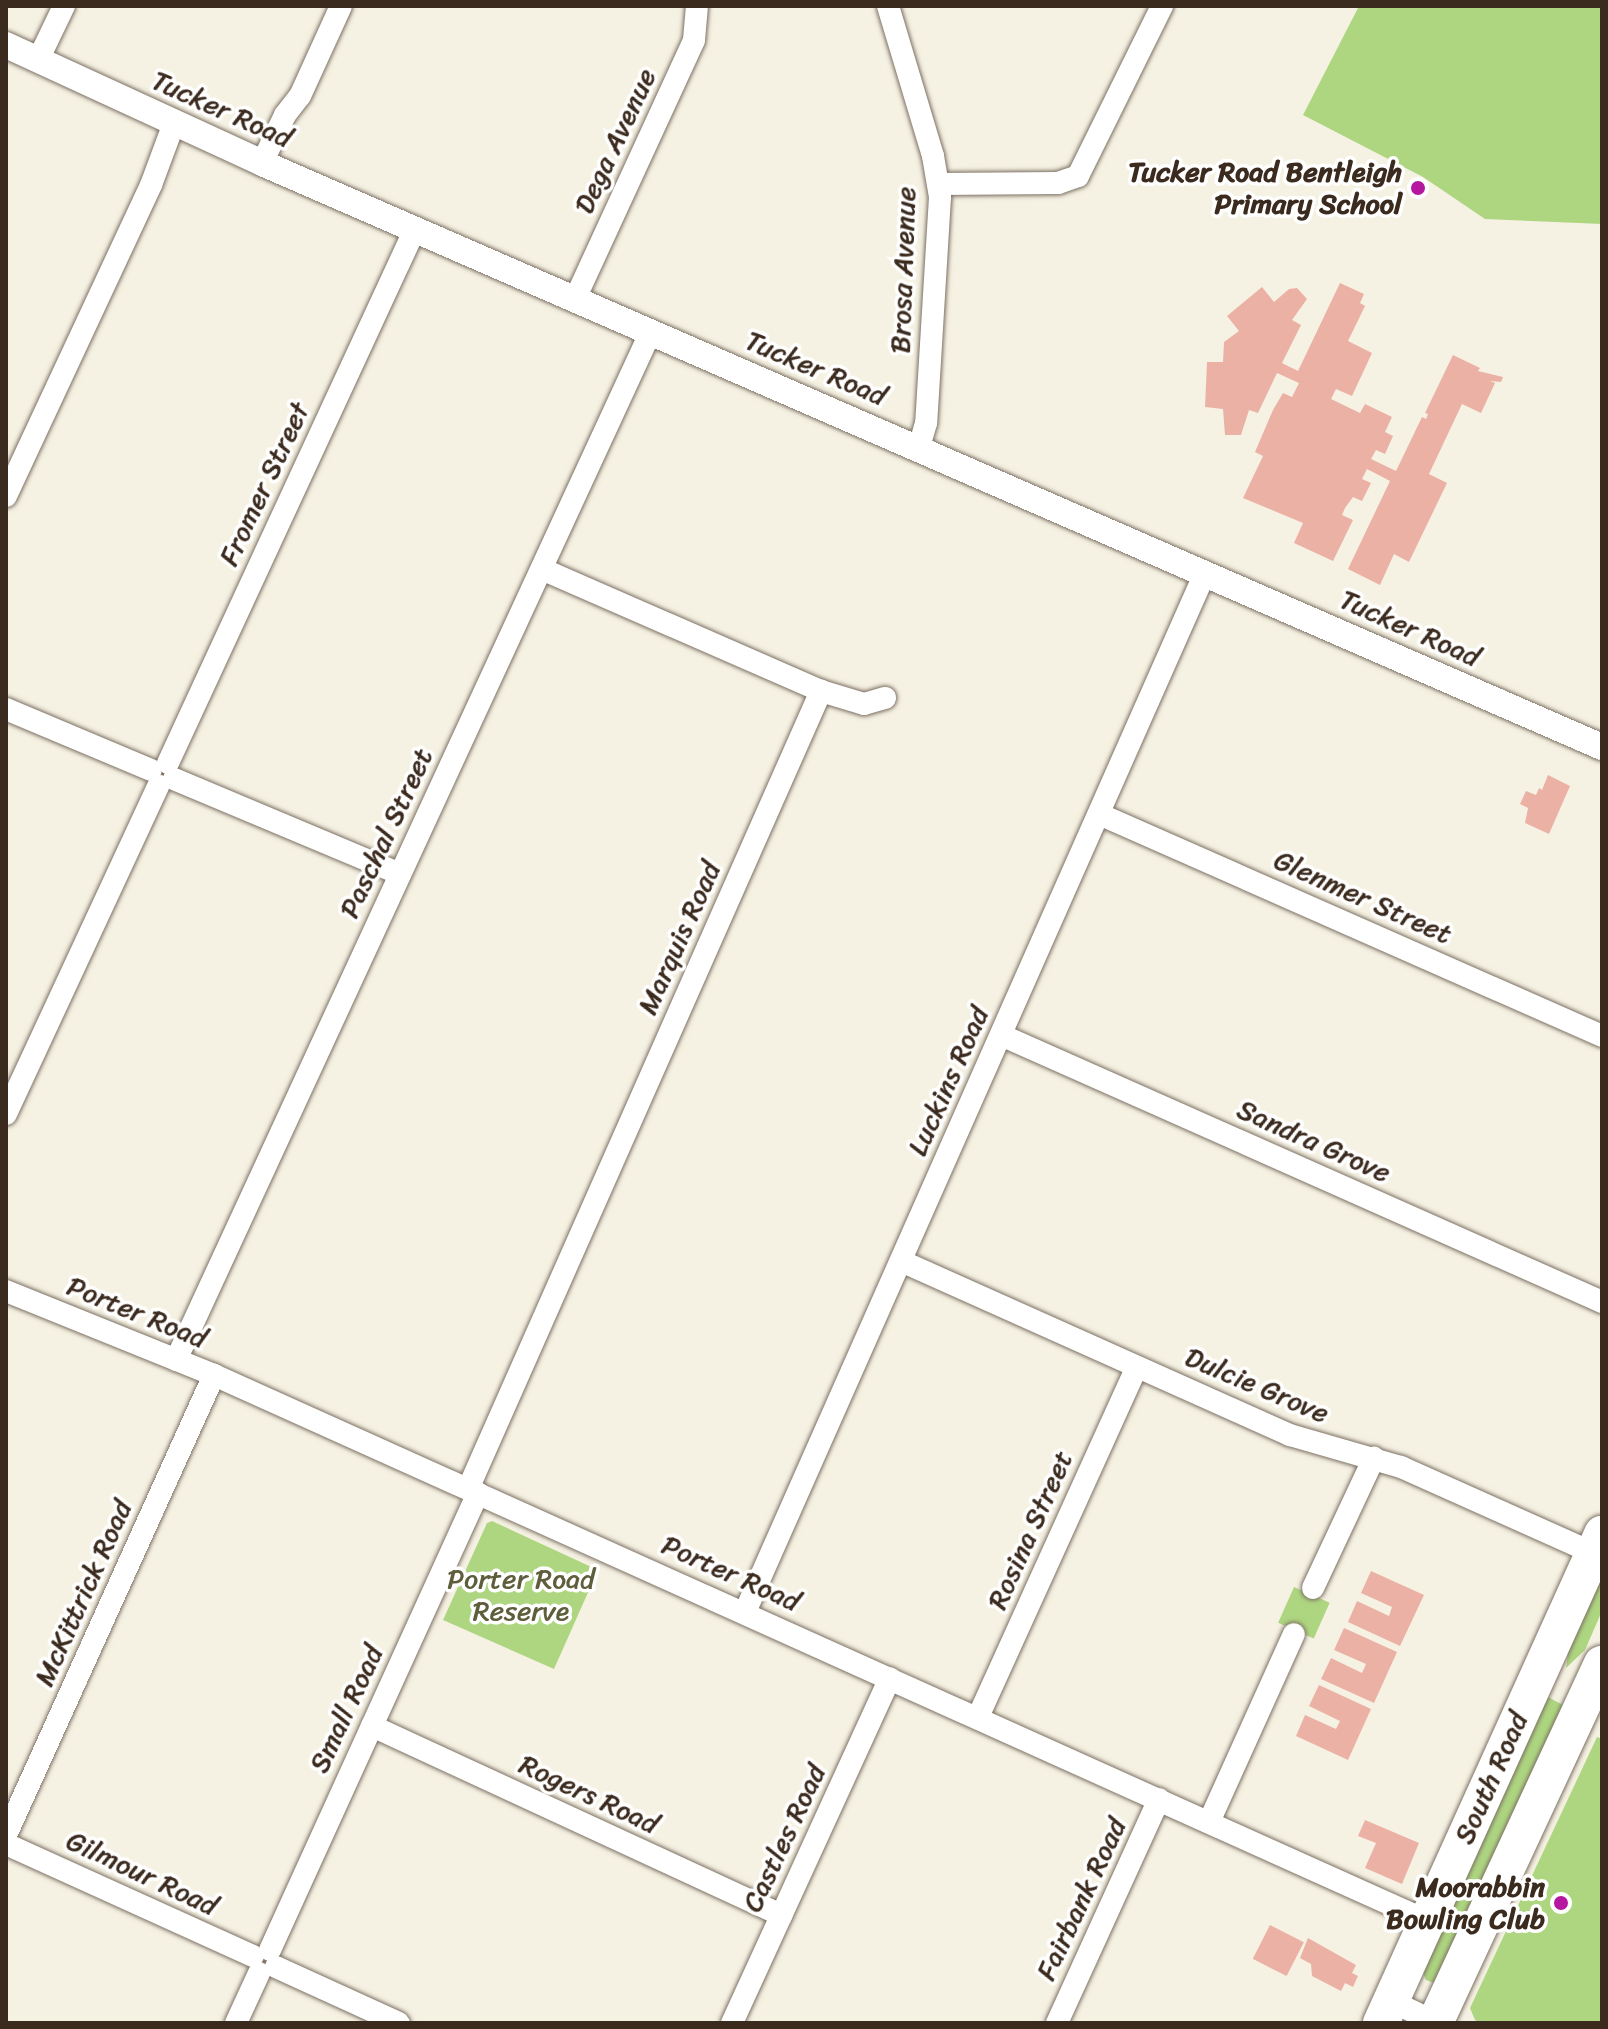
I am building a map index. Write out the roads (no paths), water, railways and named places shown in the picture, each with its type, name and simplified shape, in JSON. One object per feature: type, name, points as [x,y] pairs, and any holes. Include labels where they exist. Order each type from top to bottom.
[{"type":"highway","name":"South Road","points":[[1386,2012],[1598,1543]]},
{"type":"highway","points":[[1539,1673],[1595,1679]]},
{"type":"highway","name":"South Road","points":[[1436,2023],[1595,1679]]},
{"type":"street","points":[[38,60],[64,6]]},
{"type":"street","points":[[268,166],[296,119],[300,96],[341,6]]},
{"type":"street","name":"Dega Avenue","points":[[575,299],[694,40],[697,6]]},
{"type":"street","name":"Brosa Avenue","points":[[888,6],[939,184],[926,423],[919,447]]},
{"type":"street","points":[[939,184],[1058,183],[1078,176],[1162,6]]},
{"type":"street","name":"Tucker Road","points":[[6,45],[268,166],[1602,747]]},
{"type":"street","points":[[6,496],[179,126]]},
{"type":"street","name":"Fromer Street","points":[[6,1114],[415,229]]},
{"type":"street","name":"Paschal Street","points":[[176,1360],[651,331]]},
{"type":"street","points":[[542,569],[821,691],[864,704],[885,698]]},
{"type":"street","name":"Luckins Road","points":[[745,1612],[1205,573]]},
{"type":"street","name":"Marquis Road","points":[[473,1491],[821,691]]},
{"type":"street","points":[[6,709],[400,874]]},
{"type":"street","name":"Glenmer Street","points":[[1099,814],[1602,1036]]},
{"type":"street","name":"Sandra Grove","points":[[1001,1035],[1602,1302]]},
{"type":"street","name":"Dulcie Grove","points":[[901,1261],[1301,1439],[1411,1470],[1598,1543]]},
{"type":"street","name":"Porter Road","points":[[6,1291],[214,1375],[1427,1921]]},
{"type":"street","name":"Rosina Street","points":[[978,1717],[1137,1367]]},
{"type":"street","name":"McKittrick Road","points":[[6,1835],[214,1375]]},
{"type":"street","points":[[1313,1588],[1374,1458]]},
{"type":"street","name":"Small Road","points":[[236,2023],[372,1726],[473,1491]]},
{"type":"street","points":[[1209,1822],[1294,1634]]},
{"type":"street","name":"Castles Road","points":[[732,2023],[890,1678]]},
{"type":"street","name":"Rogers Road","points":[[372,1726],[781,1915]]},
{"type":"street","name":"Fairbank Road","points":[[1057,2023],[1159,1799]]},
{"type":"street","name":"Gilmour Road","points":[[6,1844],[399,2023]]},
{"type":"street","points":[[1386,2012],[1436,2023]]},
{"type":"place","name":"Tucker Road Bentleigh Primary School","points":[[1418,188]]},
{"type":"place","name":"Moorabbin Bowling Club","points":[[1561,1903]]},
{"type":"park label","name":"Porter Road Reserve","points":[[521,1595]]}]
